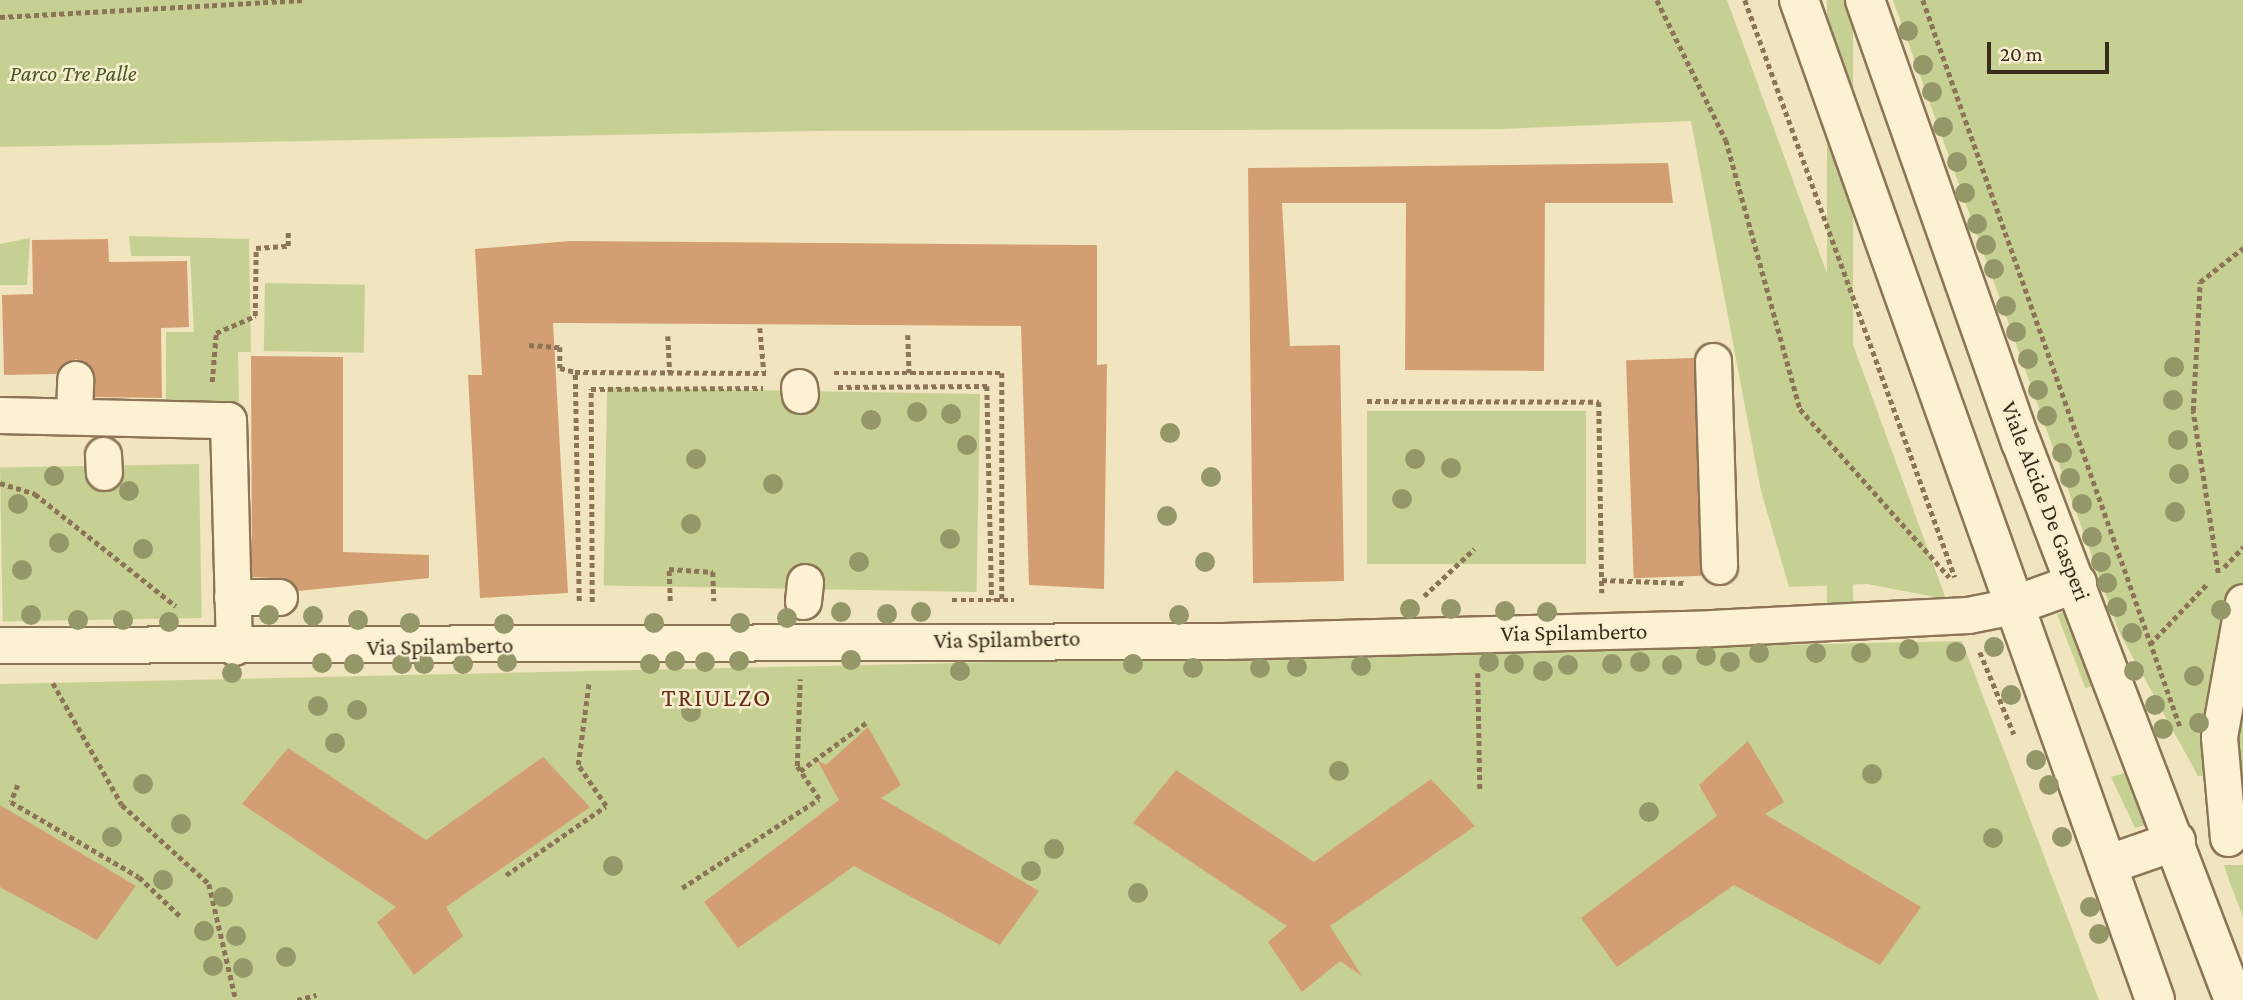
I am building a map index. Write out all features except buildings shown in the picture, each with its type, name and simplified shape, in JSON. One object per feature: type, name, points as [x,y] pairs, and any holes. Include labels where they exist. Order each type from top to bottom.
[{"type":"street","points":[[1799,0],[2155,1000]]},
{"type":"street","name":"Viale Alcide De Gasperi","points":[[1865,0],[2077,583],[2234,1000]]},
{"type":"street","points":[[1707,574],[1713,361]]},
{"type":"street","points":[[74,415],[75,379]]},
{"type":"street","points":[[0,415],[228,420],[234,647]]},
{"type":"street","points":[[2013,606],[2077,583]]},
{"type":"street","points":[[232,597],[279,597]]},
{"type":"street","name":"Via Spilamberto","points":[[0,645],[183,648],[1478,634],[1964,602],[2013,606]]},
{"type":"street","points":[[2107,865],[2176,841],[2235,838],[2219,737],[2243,602]]},
{"type":"path","points":[[0,17],[305,0]]},
{"type":"path","points":[[1657,0],[1726,140],[1800,409],[1964,602]]},
{"type":"path","points":[[1745,0],[1964,602],[2018,741]]},
{"type":"path","points":[[1923,0],[2183,735]]},
{"type":"path","points":[[209,419],[216,333],[255,316],[256,248],[288,246],[288,231]]},
{"type":"path","points":[[2150,644],[2219,571],[2193,411],[2200,282],[2243,248]]},
{"type":"path","points":[[760,328],[764,373]]},
{"type":"path","points":[[908,335],[909,373]]},
{"type":"path","points":[[668,336],[670,372]]},
{"type":"path","points":[[528,345],[560,347],[560,368],[575,372]]},
{"type":"path","points":[[592,601],[591,389],[799,391],[987,386],[992,600]]},
{"type":"path","points":[[1367,401],[1599,402],[1602,600]]},
{"type":"path","points":[[0,484],[36,494],[178,608],[183,648]]},
{"type":"path","points":[[1419,600],[1474,549]]},
{"type":"path","points":[[670,601],[669,569],[713,572],[714,601]]},
{"type":"path","points":[[1602,580],[1707,574]]},
{"type":"path","points":[[1478,634],[1480,790]]},
{"type":"path","points":[[506,875],[606,806],[578,765],[589,682],[584,643]]},
{"type":"path","points":[[682,888],[819,799],[800,771],[804,643]]},
{"type":"path","points":[[53,684],[122,805],[209,884],[236,1000]]},
{"type":"path","points":[[800,771],[867,722]]},
{"type":"path","points":[[18,785],[11,802],[139,877],[181,917]]},
{"type":"path","points":[[297,1000],[316,995]]},
{"type":"green space","name":"Parco Tre Palle","points":[[0,0],[1727,0],[1946,599],[1867,584],[1789,587],[1761,491],[1691,121],[1502,129],[814,131],[0,147]]},
{"type":"green space","points":[[1827,0],[1853,0],[1853,606],[1827,606]]},
{"type":"green space","points":[[1893,0],[2243,0],[2243,774],[2198,776],[2119,632]]},
{"type":"green space","points":[[129,236],[249,239],[251,352],[238,352],[239,402],[166,404],[166,332],[194,332],[190,256],[131,256]]},
{"type":"green space","points":[[30,238],[27,285],[0,285],[0,244]]},
{"type":"green space","points":[[265,283],[365,285],[364,353],[264,351]]},
{"type":"green space","points":[[607,387],[980,394],[977,592],[604,585]]},
{"type":"green space","points":[[1367,411],[1586,411],[1586,564],[1367,564]]},
{"type":"green space","points":[[199,464],[202,618],[3,621],[0,467]]},
{"type":"green space","points":[[2074,608],[2102,682],[2086,688],[2057,614]]},
{"type":"green space","points":[[1962,641],[2099,1000],[0,1000],[0,684]]},
{"type":"green space","points":[[2135,770],[2150,824],[2135,828],[2111,777]]},
{"type":"green space","points":[[2224,865],[2243,865],[2243,917],[2230,883]]},
{"type":"district","name":"TRIULZO","points":[[717,698]]}]
